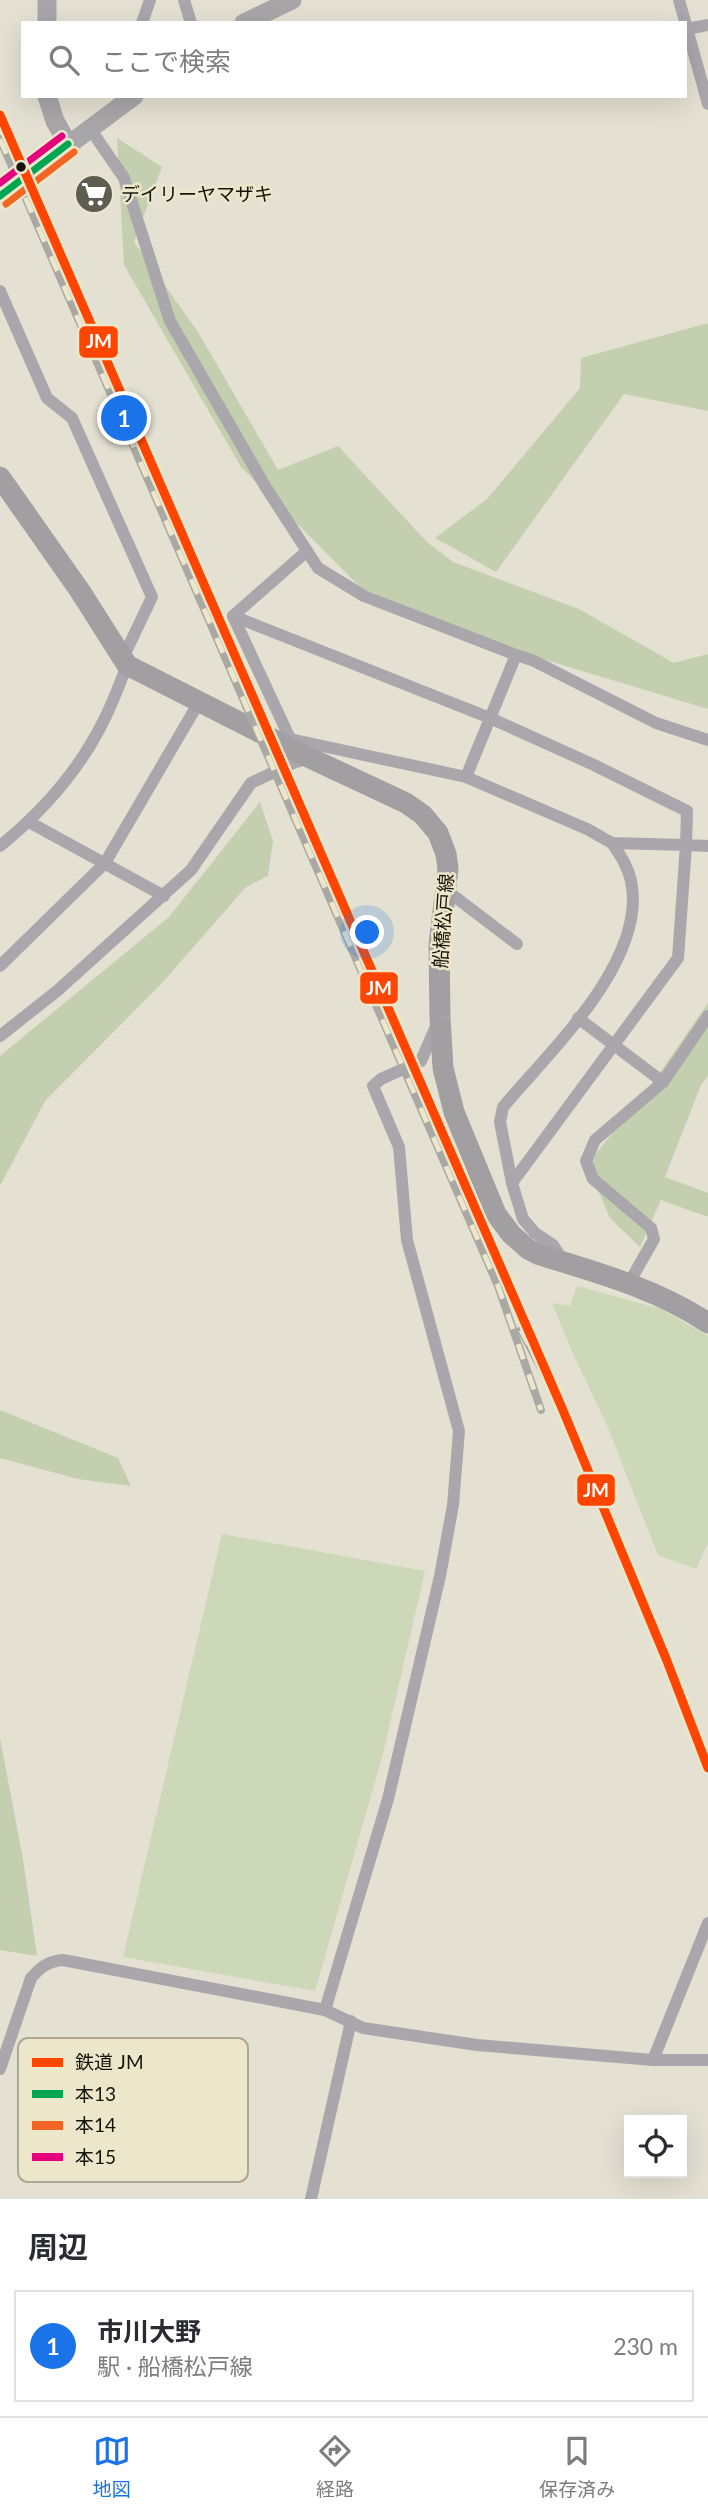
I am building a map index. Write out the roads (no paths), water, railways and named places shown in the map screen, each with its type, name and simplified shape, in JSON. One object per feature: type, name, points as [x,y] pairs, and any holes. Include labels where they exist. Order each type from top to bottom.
[{"type":"main road","points":[[0,477],[80,591],[125,661]]},
{"type":"main road","name":"船橋松戸線","points":[[125,661],[199,702],[406,803],[423,815],[438,833],[448,869],[439,945],[443,1068],[454,1112],[496,1214],[511,1234],[528,1249],[629,1283],[679,1304],[708,1323]]},
{"type":"street","points":[[47,0],[47,21]]},
{"type":"street","points":[[143,21],[150,0]]},
{"type":"street","points":[[184,0],[190,21]]},
{"type":"street","points":[[248,21],[292,0]]},
{"type":"street","points":[[679,0],[685,21]]},
{"type":"street","points":[[708,26],[687,29],[708,104]]},
{"type":"street","points":[[48,98],[55,121],[68,144]]},
{"type":"street","points":[[0,196],[131,98]]},
{"type":"street","points":[[91,130],[124,178],[170,321],[265,486],[318,568],[364,596],[532,660],[656,723],[708,740]]},
{"type":"street","points":[[0,291],[47,398],[72,418],[152,597],[104,721],[87,750],[29,822],[0,846]]},
{"type":"street","points":[[233,615],[307,551]]},
{"type":"street","points":[[233,615],[490,718],[687,811],[678,958],[512,1183]]},
{"type":"street","points":[[0,1036],[57,991],[191,870],[251,783],[293,763],[298,748],[233,615]]},
{"type":"street","points":[[466,777],[516,655]]},
{"type":"street","points":[[0,966],[105,863],[199,702]]},
{"type":"street","points":[[298,748],[466,777],[587,829],[612,843],[624,860],[631,878],[633,915],[624,947],[608,979],[503,1107],[500,1122],[512,1183],[523,1219],[535,1233],[553,1245],[565,1263]]},
{"type":"street","points":[[29,822],[164,896]]},
{"type":"street","points":[[612,843],[708,846]]},
{"type":"street","points":[[446,890],[517,944]]},
{"type":"street","points":[[629,1283],[654,1239],[651,1228],[593,1179],[586,1161],[595,1140],[663,1082],[708,1016]]},
{"type":"street","points":[[325,2010],[388,1799],[440,1576],[453,1504],[459,1431],[407,1240],[399,1147],[373,1086],[381,1079],[421,1061],[440,1017]]},
{"type":"street","points":[[578,1018],[663,1082]]},
{"type":"street","points":[[653,2060],[708,1923]]},
{"type":"street","points":[[0,2068],[31,1978],[51,1961],[63,1960],[325,2010],[363,2028],[477,2045],[653,2060],[708,2060]]},
{"type":"street","points":[[311,2199],[351,2021]]},
{"type":"railway","points":[[0,139],[498,1286],[541,1410]]},
{"type":"railway","points":[[521,1330],[562,1408]]},
{"type":"rail line","name":"JM","points":[[0,115],[562,1408],[667,1661],[708,1768]]},
{"type":"place","name":"デイリーヤマザキ","points":[[94,194]]},
{"type":"place","name":"市川大野","points":[[124,418]]}]
